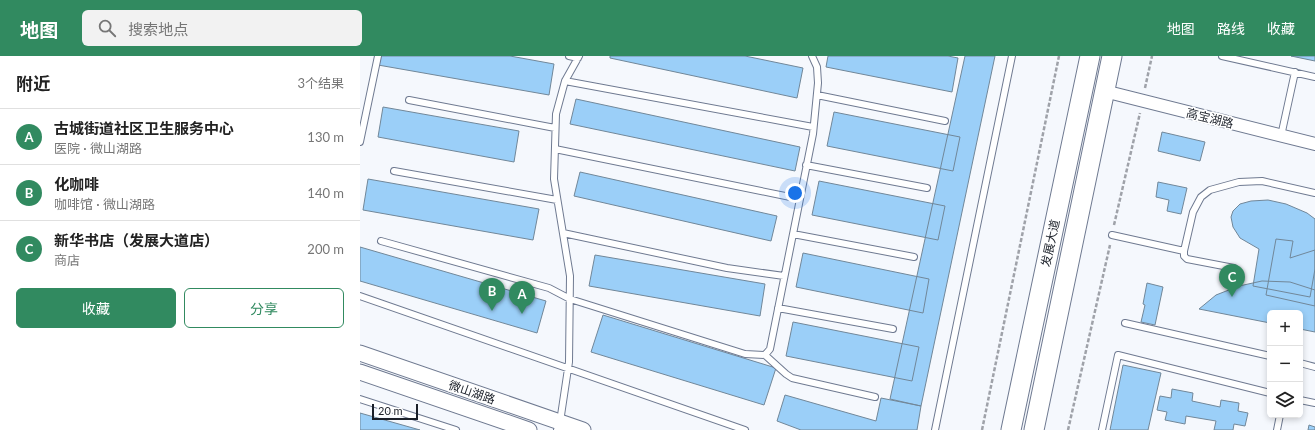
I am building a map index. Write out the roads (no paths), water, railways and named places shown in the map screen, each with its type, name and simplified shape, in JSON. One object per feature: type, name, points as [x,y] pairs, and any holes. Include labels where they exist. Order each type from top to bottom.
[{"type":"main road","name":"发展大道","points":[[1011,430],[1090,56]]},
{"type":"main road","name":"发展大道","points":[[1034,430],[1112,56]]},
{"type":"street","name":"高宝湖路","points":[[1104,91],[1315,144]]},
{"type":"street","name":"微山湖路","points":[[360,354],[559,426],[583,430]]},
{"type":"street","name":"微山湖路","points":[[360,372],[529,430]]},
{"type":"lane","points":[[360,142],[378,56]]},
{"type":"lane","points":[[559,426],[568,368],[570,276],[554,179],[555,128],[556,114],[565,81],[578,57],[569,56]]},
{"type":"lane","points":[[765,355],[770,349],[813,127],[818,83],[817,67],[812,56]]},
{"type":"lane","points":[[935,430],[1012,56]]},
{"type":"lane","points":[[1222,56],[1315,77]]},
{"type":"lane","points":[[1281,136],[1296,72]]},
{"type":"lane","points":[[565,81],[813,127]]},
{"type":"lane","points":[[817,95],[946,121]]},
{"type":"lane","points":[[409,100],[555,128]]},
{"type":"lane","points":[[555,149],[800,199]]},
{"type":"lane","points":[[806,165],[927,188]]},
{"type":"lane","points":[[394,171],[558,200]]},
{"type":"lane","points":[[1234,268],[1187,259],[1184,256],[1193,212],[1201,196],[1210,190],[1239,182],[1262,181],[1315,193]]},
{"type":"lane","points":[[563,233],[727,268],[784,276]]},
{"type":"lane","points":[[793,234],[914,257]]},
{"type":"lane","points":[[1112,235],[1184,251]]},
{"type":"lane","points":[[382,241],[549,288],[570,299],[745,354],[765,355],[792,378],[875,397]]},
{"type":"lane","points":[[360,296],[745,430]]},
{"type":"lane","points":[[778,308],[893,329]]},
{"type":"lane","points":[[1125,323],[1267,355]]},
{"type":"lane","points":[[1102,430],[1118,355],[1267,391]]},
{"type":"lane","points":[[1303,364],[1315,367]]},
{"type":"lane","points":[[360,399],[456,430]]},
{"type":"lane","points":[[1303,401],[1315,403]]},
{"type":"lane","points":[[1277,430],[1279,418]]},
{"type":"place","name":"新华书店（发展大道店）","points":[[1232,297]]},
{"type":"place","name":"化咖啡","points":[[492,311]]},
{"type":"place","name":"古城街道社区卫生服务中心","points":[[522,314]]}]
